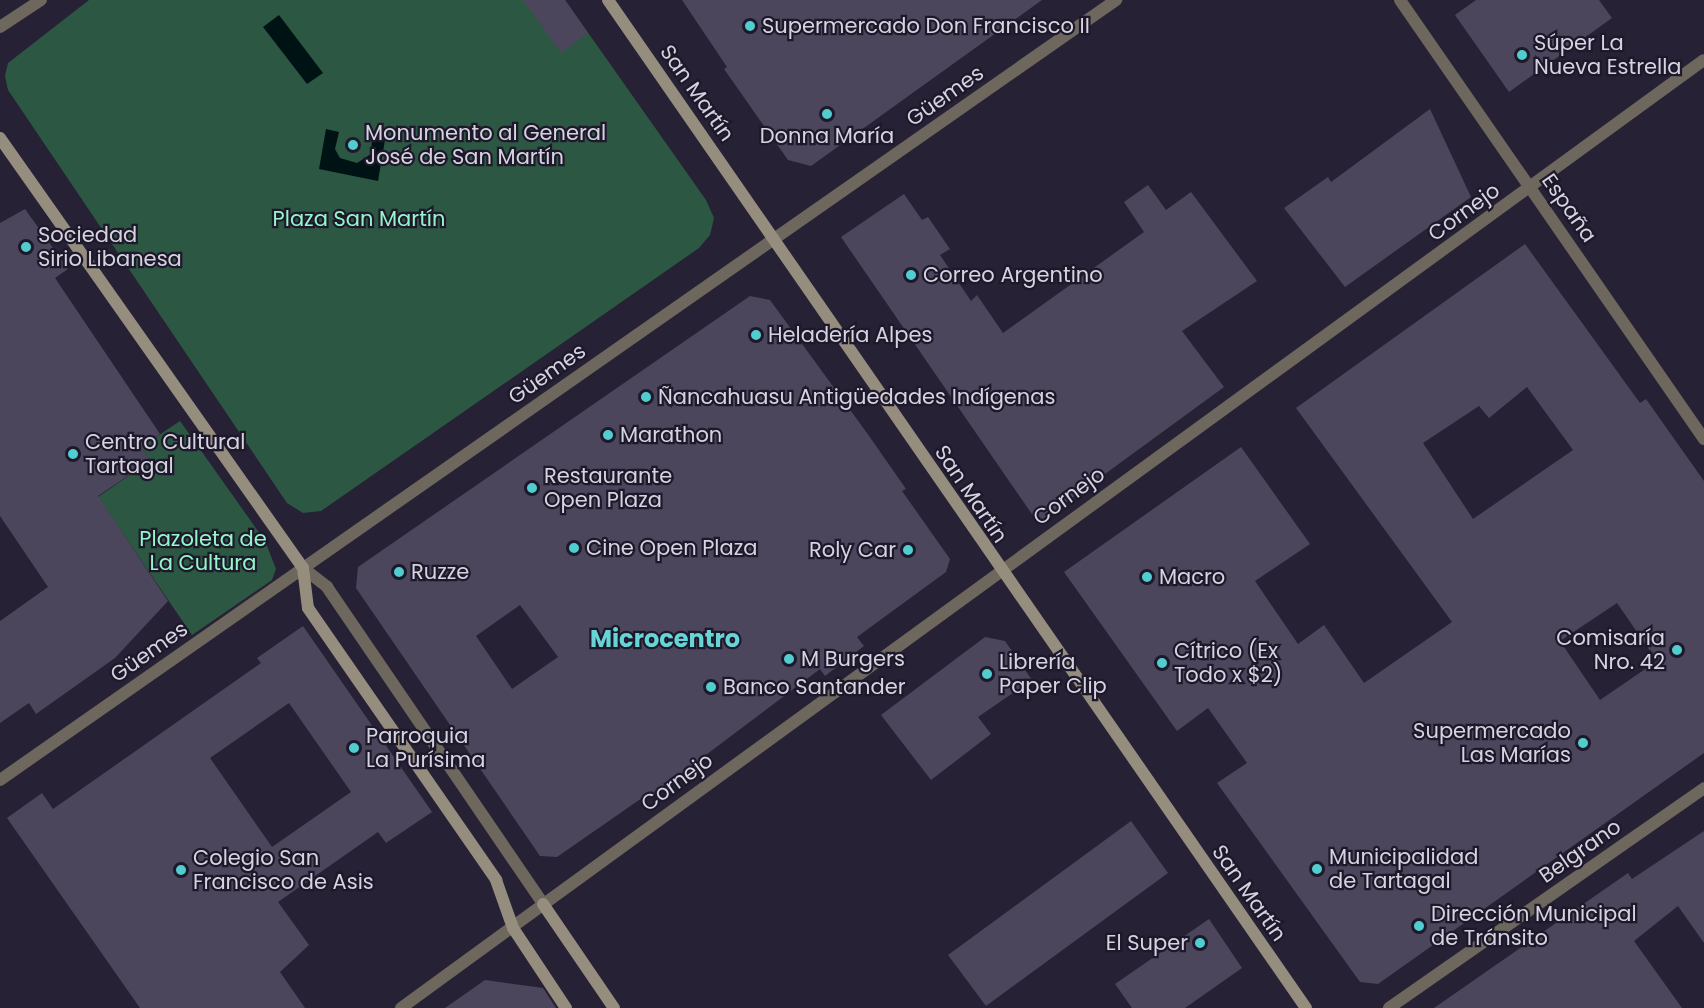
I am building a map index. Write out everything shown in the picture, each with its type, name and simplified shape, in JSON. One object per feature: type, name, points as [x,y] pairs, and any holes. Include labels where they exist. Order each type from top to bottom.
[{"type":"street","points":[[0,27],[41,0]]},
{"type":"street","name":"San Martín","points":[[608,0],[775,238],[999,570],[1306,1008]]},
{"type":"street","name":"Güemes","points":[[0,780],[1116,0]]},
{"type":"street","name":"España","points":[[1400,0],[1532,187],[1704,438]]},
{"type":"street","name":"Cornejo","points":[[401,1008],[999,570],[1532,187],[1704,60]]},
{"type":"street","points":[[0,138],[303,568],[327,587],[614,1008]]},
{"type":"street","points":[[303,568],[308,608],[496,880],[513,928],[566,1008]]},
{"type":"street","name":"Belgrano","points":[[1389,1008],[1704,788]]},
{"type":"green space","name":"Plaza San Martín","points":[[89,0],[565,0],[706,200],[714,218],[710,235],[699,248],[321,511],[303,513],[287,503],[8,90],[5,76],[8,63]]},
{"type":"green space","name":"Plazoleta de La Cultura","points":[[180,421],[265,541],[276,569],[272,580],[192,635],[98,497],[150,461],[141,447]]},
{"type":"shaded area","points":[[279,15],[323,73],[307,84],[263,27]]},
{"type":"shaded area","points":[[326,129],[339,132],[335,149],[340,158],[357,163],[371,154],[372,138],[385,140],[378,181],[319,169]]},
{"type":"building","points":[[523,0],[565,0],[588,33],[561,53]]},
{"type":"building","points":[[682,0],[1042,0],[811,166],[788,160],[724,69],[727,67]]},
{"type":"building","name":"Súper La Nueva Estrella","points":[[1476,0],[1599,0],[1612,18],[1509,92],[1455,15]]},
{"type":"building","points":[[1430,109],[1471,197],[1345,287],[1284,208],[1328,177],[1331,182]]},
{"type":"building","points":[[1148,185],[1166,210],[1191,192],[1257,281],[1182,331],[1224,387],[1038,523],[841,237],[904,194],[922,220],[928,217],[950,249],[940,255],[971,301],[977,295],[1003,333],[1144,232],[1124,202]]},
{"type":"building","points":[[25,209],[68,269],[55,278],[160,434],[141,447],[150,461],[98,496],[168,601],[115,658],[36,714],[29,703],[0,723],[0,621],[48,587],[0,516],[0,223]]},
{"type":"building","points":[[1525,244],[1640,403],[1646,399],[1704,481],[1704,753],[1378,984],[1360,982],[1217,783],[1247,763],[1208,708],[1177,731],[1064,572],[1241,447],[1310,544],[1255,581],[1298,644],[1324,625],[1364,683],[1452,622],[1296,408]],"holes":[[[1527,387],[1573,450],[1473,519],[1423,443],[1479,406],[1489,418]],[[1617,603],[1657,661],[1600,700],[1560,641]]]},
{"type":"building","points":[[750,296],[770,300],[906,489],[902,491],[950,559],[946,572],[857,637],[864,646],[825,676],[820,669],[654,794],[652,791],[557,857],[540,856],[356,588],[358,567]],"holes":[[[520,605],[558,657],[512,689],[476,636]]]},
{"type":"building","points":[[303,626],[432,812],[386,843],[378,832],[278,902],[309,945],[280,972],[305,1008],[140,1008],[7,818],[42,793],[53,809],[261,663],[257,658]],"holes":[[[289,703],[351,792],[272,847],[210,758]]]},
{"type":"building","points":[[985,637],[1005,641],[1032,680],[978,717],[991,734],[931,780],[881,715]]},
{"type":"building","points":[[1131,821],[1168,873],[986,1006],[948,955]]},
{"type":"building","points":[[1704,831],[1704,943],[1678,906],[1634,941],[1682,1008],[1434,1008],[1628,873],[1632,879]]},
{"type":"building","name":"El Super","points":[[1209,919],[1242,968],[1185,1008],[1132,1008],[1115,984]]},
{"type":"building","points":[[485,980],[543,988],[556,1008],[445,1008]]},
{"type":"place","name":"Supermercado Don Francisco II","points":[[750,26]]},
{"type":"place","name":"Súper La Nueva Estrella","points":[[1522,55]]},
{"type":"place","name":"Donna María","points":[[827,114]]},
{"type":"place","name":"Monumento al General José de San Martín","points":[[353,145]]},
{"type":"place","name":"Sociedad Sirio Libanesa","points":[[26,247]]},
{"type":"place","name":"Correo Argentino","points":[[911,275]]},
{"type":"place","name":"Heladería Alpes","points":[[756,335]]},
{"type":"place","name":"Ñancahuasu Antigüedades Indígenas","points":[[646,397]]},
{"type":"place","name":"Marathon","points":[[608,435]]},
{"type":"place","name":"Centro Cultural Tartagal","points":[[73,454]]},
{"type":"place","name":"Restaurante Open Plaza","points":[[532,488]]},
{"type":"place","name":"Cine Open Plaza","points":[[574,548]]},
{"type":"place","name":"Roly Car","points":[[908,550]]},
{"type":"place","name":"Ruzze","points":[[399,572]]},
{"type":"place","name":"Macro","points":[[1147,577]]},
{"type":"place","name":"Comisaría Nro. 42","points":[[1677,650]]},
{"type":"place","name":"M Burgers","points":[[789,659]]},
{"type":"place","name":"Cítrico (Ex Todo x $2)","points":[[1162,663]]},
{"type":"place","name":"Librería Paper Clip","points":[[987,674]]},
{"type":"place","name":"Banco Santander","points":[[711,687]]},
{"type":"place","name":"Supermercado Las Marías","points":[[1583,743]]},
{"type":"place","name":"Parroquia La Purísima","points":[[354,748]]},
{"type":"place","name":"Municipalidad de Tartagal","points":[[1317,869]]},
{"type":"place","name":"Colegio San Francisco de Asis","points":[[181,870]]},
{"type":"place","name":"Dirección Municipal de Tránsito","points":[[1419,926]]},
{"type":"place","name":"El Super","points":[[1200,943]]},
{"type":"district","name":"Microcentro","points":[[665,639]]}]
